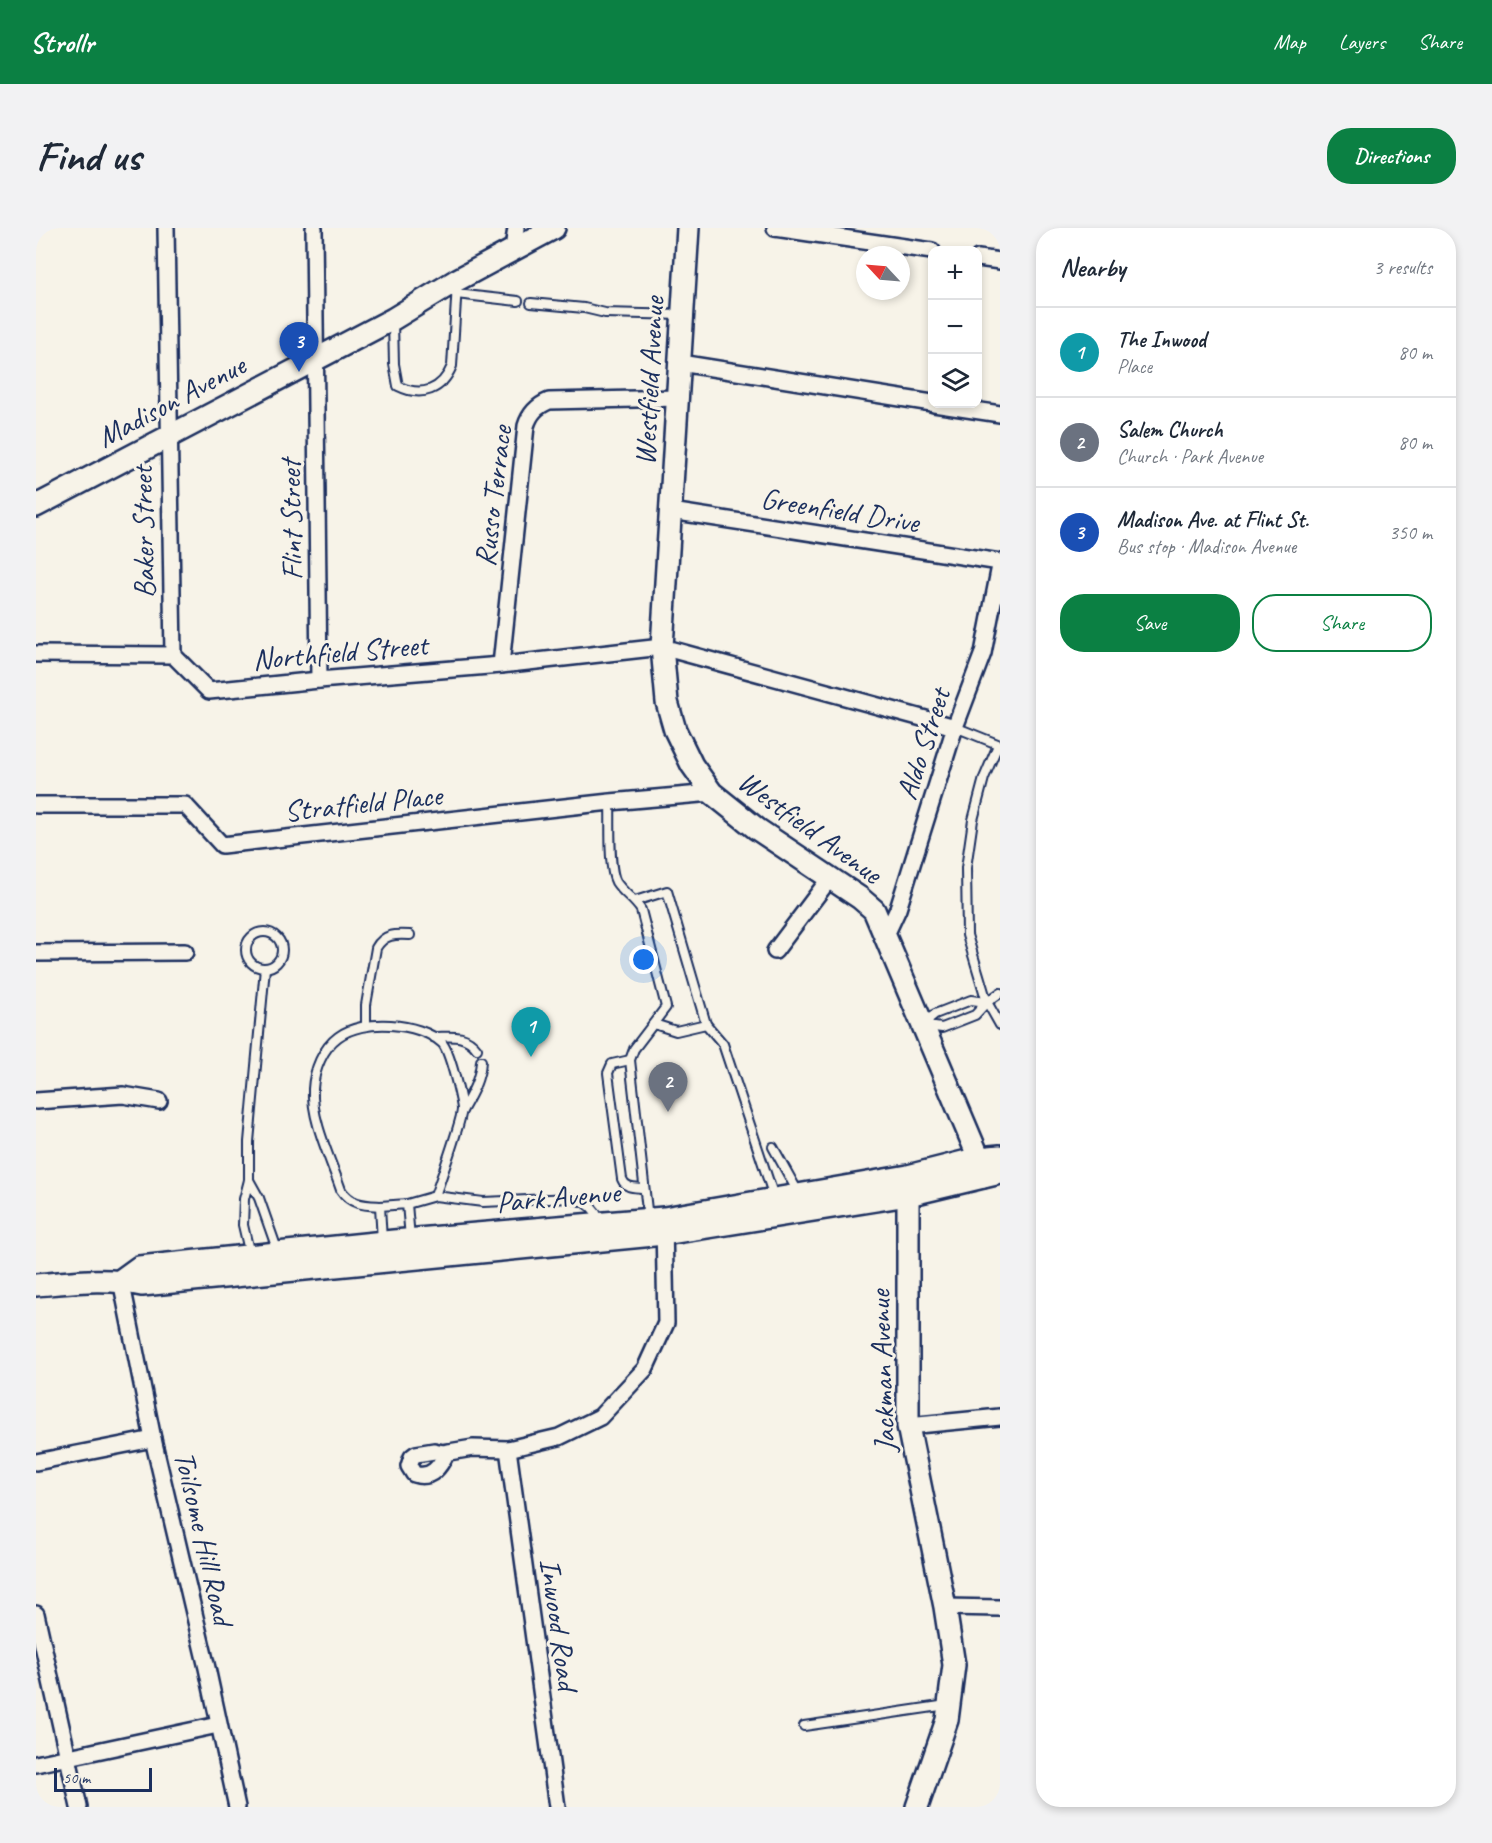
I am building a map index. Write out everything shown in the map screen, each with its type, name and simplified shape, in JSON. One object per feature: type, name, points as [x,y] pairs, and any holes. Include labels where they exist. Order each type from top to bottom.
[{"type":"main road","name":"Madison Avenue","points":[[36,506],[456,287],[513,249],[554,228]]},
{"type":"main road","name":"Westfield Avenue","points":[[688,228],[662,647],[667,702],[675,730],[692,765],[712,794],[756,829],[874,910],[922,1025],[991,1166]]},
{"type":"main road","name":"Park Avenue","points":[[36,1285],[121,1280],[142,1285],[656,1227],[908,1185],[991,1166]]},
{"type":"main road","name":"Park Avenue","points":[[656,1227],[775,1200],[908,1185]]},
{"type":"main road","name":"Jackman Avenue","points":[[908,1185],[908,1426],[945,1607],[954,1665],[947,1720],[917,1807]]},
{"type":"main road","name":"Park Avenue","points":[[121,1280],[139,1267],[382,1242],[598,1232]]},
{"type":"street","name":"Baker Street","points":[[166,228],[173,655]]},
{"type":"street","name":"Flint Street","points":[[314,228],[319,680]]},
{"type":"street","points":[[513,249],[516,228]]},
{"type":"street","points":[[775,228],[880,235],[928,249]]},
{"type":"street","points":[[982,259],[1000,261]]},
{"type":"street","points":[[680,363],[928,402]]},
{"type":"street","name":"Russo Terrace","points":[[501,664],[525,426],[529,416],[538,405],[549,401],[679,398]]},
{"type":"street","points":[[963,408],[1000,414]]},
{"type":"street","name":"Greenfield Drive","points":[[671,511],[1000,564]]},
{"type":"street","name":"Aldo Street","points":[[885,936],[898,909],[955,727],[983,653],[1000,564]]},
{"type":"street","points":[[662,647],[955,727]]},
{"type":"street","name":"Northfield Street","points":[[173,655],[209,691],[662,647]]},
{"type":"street","points":[[36,654],[173,655]]},
{"type":"street","name":"Stratfield Place","points":[[36,805],[185,805],[222,846],[610,802],[712,794]]},
{"type":"street","points":[[775,951],[830,878]]},
{"type":"street","points":[[36,953],[185,952]]},
{"type":"street","points":[[36,1101],[123,1095],[159,1101]]},
{"type":"street","points":[[447,1452],[473,1448],[508,1449],[559,1437],[600,1417],[645,1369],[666,1323],[656,1227]]},
{"type":"street","name":"Toilsome Hill Road","points":[[121,1280],[153,1438],[237,1807]]},
{"type":"street","points":[[908,1426],[1000,1417]]},
{"type":"street","points":[[36,1462],[153,1438]]},
{"type":"street","name":"Inwood Road","points":[[508,1449],[557,1807]]},
{"type":"street","points":[[945,1607],[1000,1608]]},
{"type":"street","points":[[36,1614],[79,1807]]},
{"type":"street","points":[[36,1764],[218,1725]]},
{"type":"lane","points":[[393,319],[394,364],[398,386],[407,390],[429,390],[441,385],[452,366],[456,287],[518,301]]},
{"type":"lane","points":[[531,303],[605,313],[683,315]]},
{"type":"lane","points":[[955,727],[999,745],[984,778],[973,820],[966,868],[967,935],[987,1002],[1000,1025]]},
{"type":"lane","points":[[610,802],[612,870],[615,881],[641,910],[666,1007],[634,1048],[630,1060],[644,1188],[656,1227]]},
{"type":"lane","points":[[635,901],[667,891],[706,1024],[723,1044],[775,1200]]},
{"type":"lane","points":[[262,932],[275,936],[280,941],[282,951],[277,963],[265,968],[252,963],[247,951],[251,939],[262,932]]},
{"type":"lane","points":[[366,1026],[366,1005],[376,948],[388,936],[410,935]]},
{"type":"lane","points":[[250,1256],[243,1226],[244,1198],[249,1180],[250,1121],[265,968]]},
{"type":"lane","points":[[922,1025],[942,1028],[975,1015],[987,1002],[1000,993]]},
{"type":"lane","points":[[922,1025],[935,1014],[971,1000],[987,1002]]},
{"type":"lane","points":[[654,1024],[676,1031],[706,1024]]},
{"type":"lane","points":[[462,1111],[446,1049],[433,1038],[414,1029],[399,1026],[366,1026],[339,1036],[330,1044],[316,1072],[314,1103],[324,1140],[344,1195],[357,1204],[380,1206],[407,1204],[435,1196],[483,1202],[570,1198],[584,1202],[596,1213],[598,1232]]},
{"type":"lane","points":[[433,1038],[464,1038],[471,1041],[477,1048]]},
{"type":"lane","points":[[630,1060],[612,1064],[608,1074],[622,1179],[629,1187],[644,1188]]},
{"type":"lane","points":[[435,1196],[462,1111],[473,1092],[481,1061]]},
{"type":"lane","points":[[772,1147],[800,1196]]},
{"type":"lane","points":[[249,1180],[260,1198],[279,1253]]},
{"type":"lane","points":[[407,1204],[410,1240]]},
{"type":"lane","points":[[380,1206],[382,1242]]},
{"type":"lane","points":[[804,1726],[949,1705]]},
{"type":"place","name":"Madison Ave. at Flint St.","points":[[299,372]]},
{"type":"place","name":"The Inwood","points":[[531,1057]]},
{"type":"place","name":"Salem Church","points":[[668,1112]]}]
